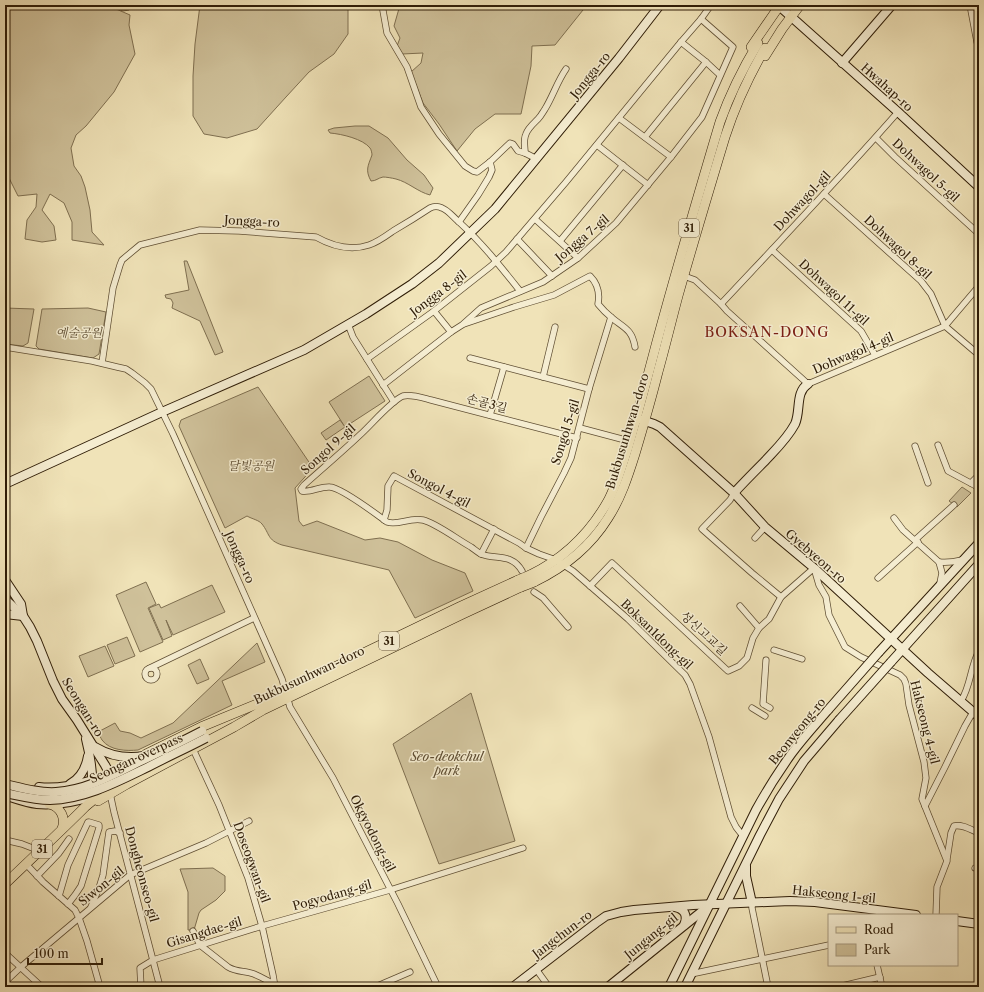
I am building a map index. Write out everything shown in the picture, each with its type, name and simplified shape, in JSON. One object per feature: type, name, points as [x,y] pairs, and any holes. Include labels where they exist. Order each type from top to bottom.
[{"type":"main road","name":"Jongga-ro","points":[[5,484],[162,412],[304,350],[421,278],[439,263],[495,209],[619,58],[660,5]]},
{"type":"main road","points":[[691,238],[709,148],[723,103],[745,58],[779,5]]},
{"type":"main road","name":"Hwahap-ro","points":[[779,5],[979,187]]},
{"type":"main road","points":[[691,238],[724,155],[733,124],[744,97],[758,68],[779,34],[800,5]]},
{"type":"main road","points":[[842,63],[892,5]]},
{"type":"main road","name":"Bukbusunhwan-doro","points":[[204,735],[286,695],[459,606],[520,584],[532,578],[580,539],[590,527],[600,514],[615,487],[629,441],[640,420],[684,276],[691,238],[710,156],[724,110],[739,76],[762,46]]},
{"type":"main road","name":"Bukbusunhwan-doro","points":[[532,578],[550,574],[574,557],[590,541],[608,519],[617,504],[623,490],[658,338],[691,238]]},
{"type":"main road","points":[[734,493],[783,443],[792,430],[798,418],[799,398],[802,390],[808,384]]},
{"type":"main road","name":"Gyebyeon-ro","points":[[640,420],[660,427],[734,493],[764,527],[814,568],[928,673],[976,714]]},
{"type":"main road","name":"Beonyeong-ro","points":[[669,987],[756,810],[780,769],[797,746],[828,710],[979,542]]},
{"type":"main road","name":"Beonyeong-ro","points":[[685,987],[774,808],[792,778],[804,761],[839,720],[978,567]]},
{"type":"main road","points":[[5,580],[21,604],[23,616],[5,614]]},
{"type":"main road","name":"Seongan-ro","points":[[5,599],[23,616],[37,641],[53,682],[62,699],[82,727],[90,745],[110,774]]},
{"type":"main road","points":[[82,810],[107,794],[234,727],[262,706]]},
{"type":"main road","points":[[5,781],[39,787],[58,788],[92,780],[110,774],[119,768],[201,727],[262,706]]},
{"type":"main road","name":"Seongan overpass","points":[[5,784],[26,790],[49,792],[83,787],[204,735]]},
{"type":"main road","name":"Seongan overpass","points":[[5,792],[31,798],[49,800],[72,798],[86,794],[128,777],[204,735]]},
{"type":"main road","points":[[90,745],[120,756],[144,756]]},
{"type":"main road","points":[[82,810],[89,798],[92,780],[90,745]]},
{"type":"main road","points":[[58,788],[72,783],[82,773],[88,758],[90,745]]},
{"type":"main road","points":[[110,774],[117,783],[127,784]]},
{"type":"main road","points":[[107,794],[110,774]]},
{"type":"main road","points":[[5,796],[37,804],[48,804],[70,802],[107,794]]},
{"type":"main road","points":[[48,804],[57,807],[62,813],[64,822],[62,830]]},
{"type":"main road","name":"31","points":[[5,884],[82,810]]},
{"type":"main road","points":[[747,861],[746,876],[752,903]]},
{"type":"main road","points":[[730,864],[730,869],[734,872],[743,870]]},
{"type":"main road","name":"Hakseong 1-gil","points":[[726,904],[790,901],[815,902],[865,912],[899,914]]},
{"type":"main road","name":"Jungang-gil","points":[[608,987],[710,904]]},
{"type":"main road","name":"Jangchun-ro","points":[[513,987],[583,932],[606,916],[634,910],[726,904]]},
{"type":"main road","points":[[674,907],[682,909],[685,914],[686,920],[684,925]]},
{"type":"main road","points":[[958,921],[979,924]]},
{"type":"street","points":[[382,5],[387,33],[407,67],[421,107],[439,134],[465,166],[473,172],[477,172],[510,143],[513,144],[518,151],[537,159]]},
{"type":"street","name":"Jongga 8-gil","points":[[367,359],[434,310],[496,261],[535,219],[598,145],[711,5]]},
{"type":"street","points":[[970,5],[977,42],[979,45]]},
{"type":"street","name":"Jongga 7-gil","points":[[383,385],[462,325],[481,308],[543,282],[578,258],[616,223],[702,117],[733,47],[701,19]]},
{"type":"street","points":[[681,42],[720,74]]},
{"type":"street","points":[[645,138],[706,62]]},
{"type":"street","points":[[525,153],[526,145],[524,139],[526,133],[545,109],[566,69]]},
{"type":"street","name":"Dohwagol-gil","points":[[721,304],[876,138],[898,112]]},
{"type":"street","points":[[620,118],[671,157]]},
{"type":"street","name":"Dohwagol 5-gil","points":[[876,138],[979,234]]},
{"type":"street","points":[[598,145],[648,185]]},
{"type":"street","points":[[459,222],[489,177],[492,170],[490,162]]},
{"type":"street","points":[[560,241],[623,165]]},
{"type":"street","name":"Dohwagol 8-gil","points":[[824,194],[921,281],[931,294],[945,326]]},
{"type":"street","name":"Jongga-ro","points":[[102,364],[113,288],[120,265],[122,260],[140,245],[200,230],[239,231],[316,237],[333,245],[358,247],[369,245],[433,207],[441,207],[446,210],[471,233]]},
{"type":"street","points":[[535,219],[578,258]]},
{"type":"street","points":[[471,233],[520,291]]},
{"type":"street","points":[[517,239],[552,276]]},
{"type":"street","name":"Dohwagol 11-gil","points":[[772,250],[861,331],[875,355]]},
{"type":"street","points":[[462,325],[554,295],[590,276],[596,282],[599,295],[598,304],[625,328],[633,338],[635,347]]},
{"type":"street","name":"Dohwagol 4-gil","points":[[684,276],[695,280],[808,384],[945,326],[979,286]]},
{"type":"street","points":[[434,310],[451,332]]},
{"type":"street","name":"Songol 5-gil","points":[[526,548],[571,458],[589,389],[611,317]]},
{"type":"street","points":[[348,324],[353,337],[394,402]]},
{"type":"street","points":[[945,326],[979,355]]},
{"type":"street","points":[[543,377],[555,327]]},
{"type":"street","points":[[967,345],[975,345]]},
{"type":"street","name":"Jongga-ro","points":[[5,347],[126,369],[139,377],[151,389],[173,434],[282,679],[286,695]]},
{"type":"street","points":[[470,358],[589,389]]},
{"type":"street","points":[[490,415],[504,366]]},
{"type":"street","name":"손골3길","points":[[394,402],[402,397],[409,396],[431,400],[577,438]]},
{"type":"street","name":"Songol 9-gil","points":[[394,402],[362,434],[310,480],[301,489],[302,491],[306,492],[324,487],[334,487],[391,524],[409,520],[422,520],[456,538],[481,554],[510,559],[519,566],[522,571]]},
{"type":"street","points":[[580,428],[629,441]]},
{"type":"street","points":[[938,445],[948,472],[971,483],[979,490]]},
{"type":"street","points":[[915,446],[928,483]]},
{"type":"street","points":[[971,483],[979,475]]},
{"type":"street","name":"Songol 4-gil","points":[[384,520],[388,501],[388,486],[394,476],[494,529],[526,548],[556,560]]},
{"type":"street","points":[[734,493],[730,500],[702,529],[781,597],[814,568]]},
{"type":"street","points":[[878,578],[954,505]]},
{"type":"street","points":[[894,518],[903,530],[939,562],[946,563],[963,559]]},
{"type":"street","points":[[755,538],[764,527]]},
{"type":"street","points":[[481,554],[494,529]]},
{"type":"street","name":"Boksan1dong-gil","points":[[556,560],[573,571],[628,619],[685,675],[690,684],[709,738],[731,817],[743,836]]},
{"type":"street","points":[[939,562],[942,573],[940,585]]},
{"type":"street","name":"성신고교길","points":[[590,586],[612,563],[728,671],[739,666],[747,658],[753,638],[759,628],[769,619],[781,597]]},
{"type":"street","name":"Hakseong 4-gil","points":[[814,568],[819,585],[826,597],[829,615],[845,647],[861,657],[900,675],[904,679],[911,717],[924,762],[926,778],[922,799],[947,861]]},
{"type":"street","points":[[534,592],[543,598],[568,627]]},
{"type":"street","points":[[740,606],[759,628]]},
{"type":"street","points":[[166,660],[154,680],[146,679],[144,673],[146,669],[254,618]]},
{"type":"street","points":[[774,650],[802,659]]},
{"type":"street","points":[[961,701],[967,691],[974,661],[979,651]]},
{"type":"street","points":[[766,660],[763,704],[770,708]]},
{"type":"street","points":[[150,668],[156,670],[157,673]]},
{"type":"street","name":"Okgyodong-gil","points":[[286,695],[290,707],[333,778],[438,987]]},
{"type":"street","points":[[752,708],[765,716]]},
{"type":"street","points":[[924,806],[965,726],[976,714]]},
{"type":"street","name":"Doseogwan-gil","points":[[193,749],[219,805],[248,878],[262,926],[275,986]]},
{"type":"street","name":"Dongheonseo-gil","points":[[107,794],[112,803],[160,987]]},
{"type":"street","name":"Siwon-gil","points":[[5,982],[20,967],[130,875],[179,855],[249,821]]},
{"type":"street","points":[[59,896],[68,865],[88,822],[99,825],[81,886],[68,904]]},
{"type":"street","points":[[936,914],[937,887],[947,861],[951,832],[954,826],[958,825],[979,833]]},
{"type":"street","points":[[90,909],[103,874],[109,832],[115,831],[120,833]]},
{"type":"street","points":[[37,876],[59,853],[69,839]]},
{"type":"street","points":[[5,840],[22,844],[40,851]]},
{"type":"street","name":"Pogyodang-gil","points":[[262,926],[390,890],[523,848]]},
{"type":"street","points":[[26,864],[37,876],[75,910],[87,942],[100,987]]},
{"type":"street","points":[[752,903],[768,987]]},
{"type":"street","name":"Gisangdae-gil","points":[[153,960],[262,926]]},
{"type":"street","points":[[193,931],[200,945],[233,970],[252,973],[275,986]]},
{"type":"street","points":[[691,974],[828,945]]},
{"type":"street","points":[[5,953],[42,987]]},
{"type":"street","points":[[141,987],[140,968],[153,960]]},
{"type":"street","points":[[877,966],[882,987]]},
{"type":"street","points":[[536,969],[549,987]]},
{"type":"street","points":[[375,987],[410,972]]},
{"type":"street","points":[[838,987],[880,978]]},
{"type":"green space","points":[[5,5],[129,5],[129,10],[123,11],[109,6],[130,15],[129,25],[135,54],[114,92],[86,126],[76,135],[71,148],[74,166],[81,176],[85,187],[90,210],[92,232],[104,245],[72,240],[72,222],[64,203],[50,194],[42,210],[54,226],[56,240],[42,242],[25,239],[27,220],[36,207],[37,194],[18,196],[9,178],[5,179]]},
{"type":"green space","points":[[200,5],[348,5],[348,34],[334,54],[309,72],[257,129],[227,138],[204,134],[193,116],[195,44]]},
{"type":"green space","points":[[400,5],[587,5],[555,45],[532,46],[531,66],[521,114],[495,114],[475,129],[457,151],[423,103],[411,72],[421,63],[423,53],[402,54],[397,46],[400,38],[394,26]]},
{"type":"green space","points":[[355,126],[369,126],[388,138],[407,160],[424,175],[433,188],[430,195],[396,179],[383,177],[371,181],[368,171],[368,165],[372,155],[370,148],[362,142],[340,134],[330,133],[328,130]]},
{"type":"green space","points":[[184,261],[187,261],[223,352],[215,355],[200,321],[172,308],[173,303],[171,299],[166,298],[165,295],[189,290]]},
{"type":"green space","name":"예술공원","points":[[5,308],[34,309],[28,343],[23,346],[5,344]]},
{"type":"green space","name":"예술공원","points":[[88,308],[106,312],[99,354],[93,358],[39,349],[36,346],[42,309]]},
{"type":"green space","points":[[369,376],[385,401],[345,427],[329,402]]},
{"type":"green space","name":"달빛공원","points":[[258,387],[313,468],[295,488],[299,521],[303,526],[317,521],[365,540],[380,538],[398,542],[432,560],[465,573],[473,591],[415,618],[389,570],[282,545],[271,539],[261,523],[247,516],[225,528],[179,426],[181,420]]},
{"type":"green space","points":[[340,420],[345,427],[326,440],[321,433]]},
{"type":"green space","points":[[962,487],[971,493],[957,507],[949,501]]},
{"type":"green space","points":[[146,582],[156,604],[148,608],[163,642],[140,652],[116,595]]},
{"type":"green space","points":[[212,585],[225,612],[173,635],[166,620],[172,636],[163,640],[149,608],[159,604],[161,608]]},
{"type":"green space","points":[[127,637],[135,656],[115,664],[107,645]]},
{"type":"green space","points":[[257,643],[265,662],[222,681],[232,705],[138,750],[114,748],[105,744],[102,740],[98,732],[115,723],[120,731],[130,733],[141,738],[173,723]]},
{"type":"green space","points":[[105,646],[114,666],[88,677],[79,656]]},
{"type":"green space","points":[[200,659],[209,679],[197,684],[188,665]]},
{"type":"green space","name":"Seo-deokchul park","points":[[471,693],[515,841],[439,864],[393,744]]},
{"type":"green space","points":[[213,868],[225,876],[225,891],[216,900],[201,910],[194,930],[188,930],[188,892],[180,869]]},
{"type":"district","name":"BOKSAN-DONG","points":[[767,332]]}]
